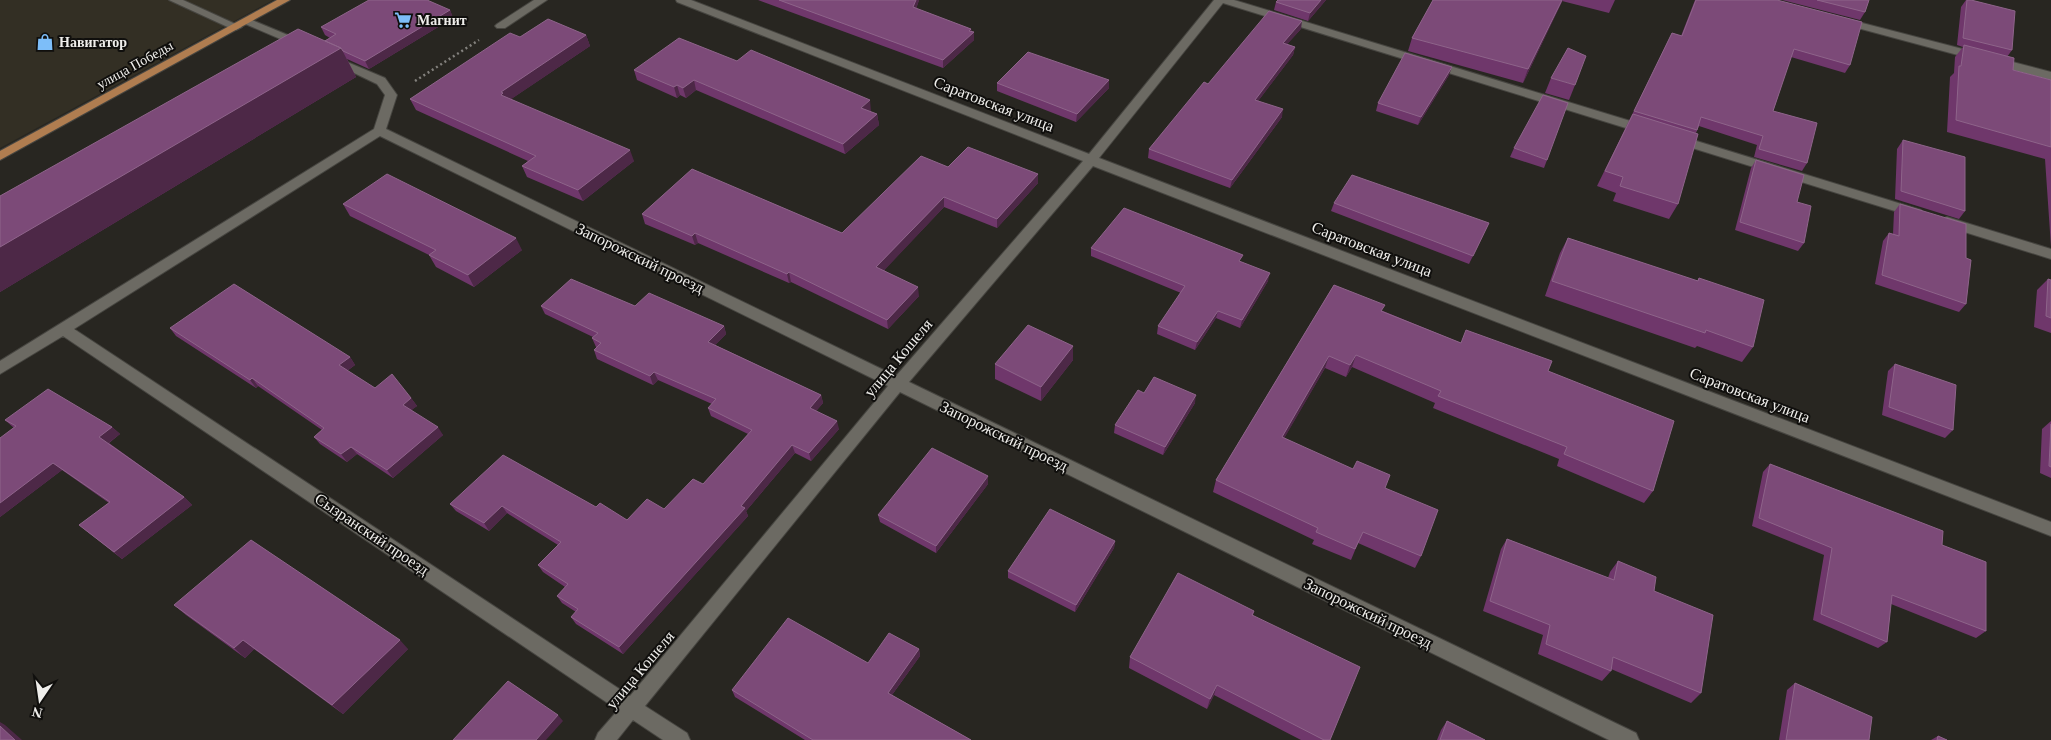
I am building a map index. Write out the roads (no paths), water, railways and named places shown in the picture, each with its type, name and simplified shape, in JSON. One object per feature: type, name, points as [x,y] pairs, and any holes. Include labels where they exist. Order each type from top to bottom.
[{"type":"main road","name":"улица Победы","points":[[0,156],[285,0]]},
{"type":"street","points":[[174,0],[236,27]]},
{"type":"street","points":[[501,26],[542,0]]},
{"type":"street","name":"Саратовская улица","points":[[681,0],[1091,160],[2051,529]]},
{"type":"street","points":[[1222,0],[2051,254]]},
{"type":"street","name":"улица Кошеля","points":[[604,740],[898,384],[1091,160],[1222,0]]},
{"type":"street","points":[[1830,18],[2051,76]]},
{"type":"street","points":[[0,368],[379,131],[391,95],[381,82],[247,21]]},
{"type":"street","name":"Запорожский проезд","points":[[379,131],[1629,740]]},
{"type":"street","name":"Сызранский проезд","points":[[63,328],[680,740]]},
{"type":"place","name":"Магнит","points":[[403,20]]},
{"type":"place","name":"Навигатор","points":[[45,42]]}]
